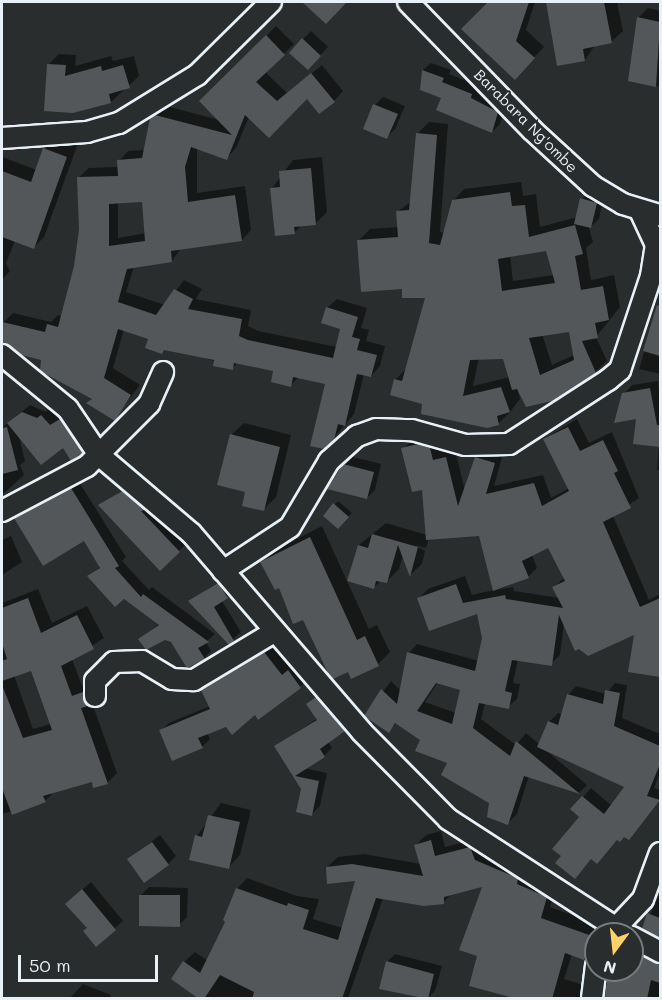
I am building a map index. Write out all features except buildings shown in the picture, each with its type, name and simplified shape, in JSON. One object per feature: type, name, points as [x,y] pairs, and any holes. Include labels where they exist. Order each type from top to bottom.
[{"type":"street","points":[[2,138],[87,132],[119,123],[197,75],[271,2]]},
{"type":"street","name":"Barabara Ng'ombe","points":[[408,2],[532,130],[593,186],[640,211],[660,215]]},
{"type":"street","points":[[223,571],[290,527],[329,461],[357,436],[376,429],[412,430],[465,445],[509,444],[608,380],[620,369],[651,276],[656,245],[640,211]]},
{"type":"street","points":[[2,355],[68,409],[99,455],[191,533],[362,732],[448,819],[601,922]]},
{"type":"street","points":[[2,511],[67,477],[99,455],[149,404],[163,372]]},
{"type":"street","points":[[95,696],[95,681],[114,662],[142,661],[172,679],[194,680],[274,632]]},
{"type":"street","points":[[624,922],[643,898],[660,853]]},
{"type":"street","points":[[644,944],[660,952]]},
{"type":"street","points":[[592,999],[594,982]]}]
